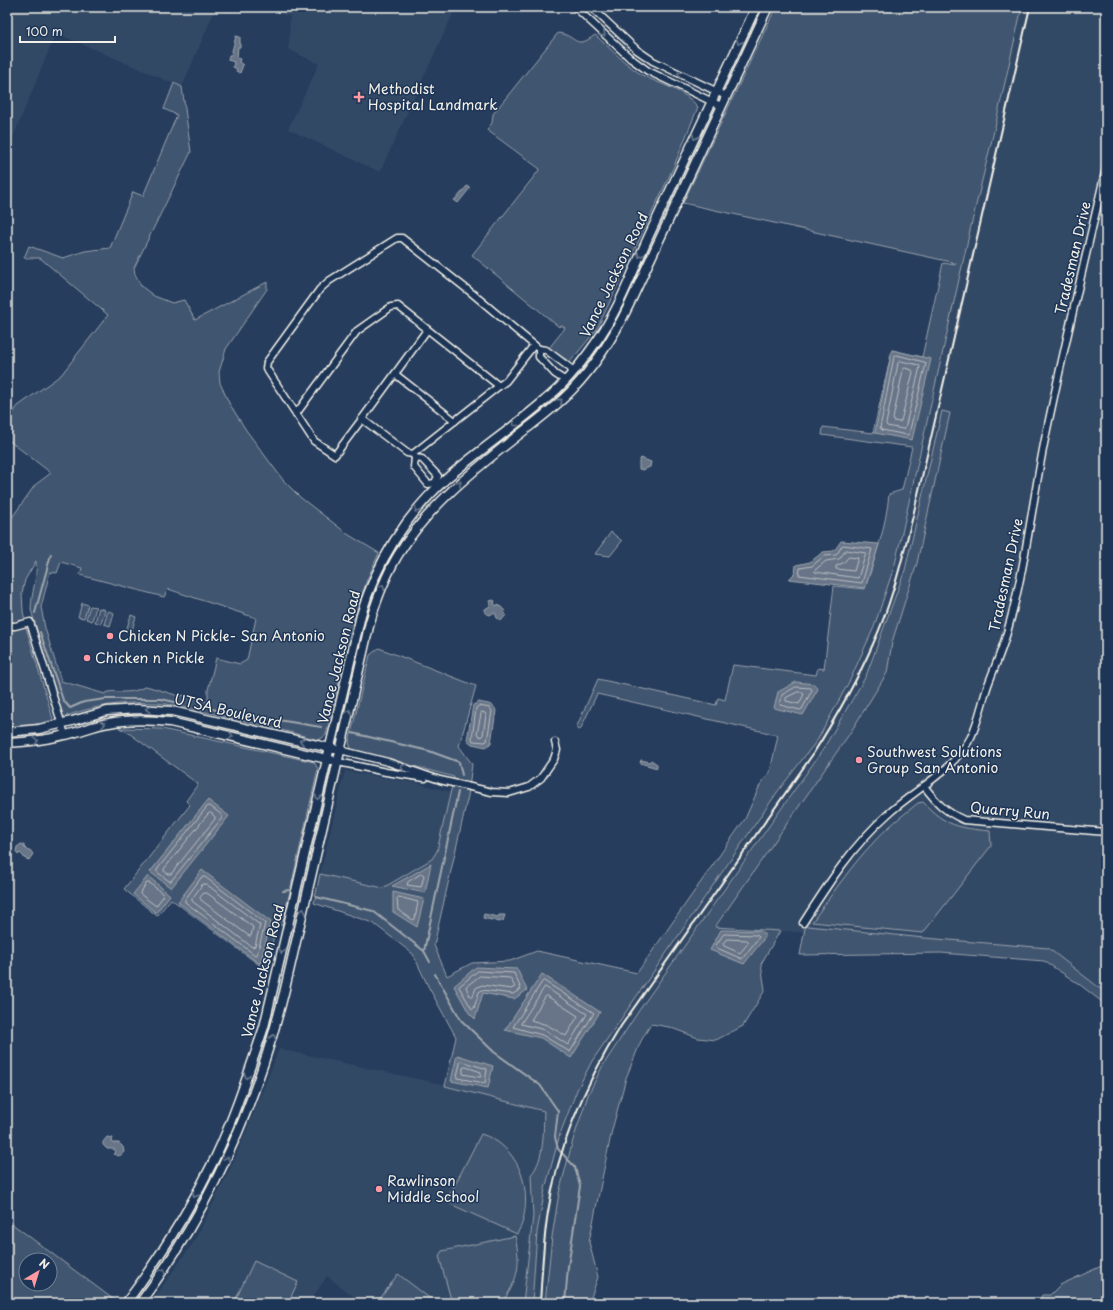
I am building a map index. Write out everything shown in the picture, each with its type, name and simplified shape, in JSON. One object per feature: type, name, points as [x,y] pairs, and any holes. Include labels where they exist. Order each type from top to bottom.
[{"type":"main road","name":"Vance Jackson Road","points":[[126,1303],[156,1262],[201,1185],[215,1158],[237,1105],[264,1026],[361,615],[367,595],[388,550],[405,525],[437,485],[546,400],[566,381],[596,344],[607,324],[756,7]]},
{"type":"main road","name":"Vance Jackson Road","points":[[140,1303],[181,1245],[212,1191],[226,1163],[248,1109],[275,1030],[370,622],[378,598],[398,555],[415,531],[450,492],[469,474],[572,391],[602,353],[615,333],[629,305],[768,7]]},
{"type":"main road","name":"UTSA Boulevard","points":[[7,732],[39,729],[107,711],[154,709],[172,711],[340,750]]},
{"type":"main road","name":"UTSA Boulevard","points":[[7,743],[28,742],[65,735],[107,723],[154,720],[170,722],[338,762]]},
{"type":"street","points":[[575,7],[630,58],[648,71],[721,106]]},
{"type":"street","points":[[591,7],[637,50],[653,61],[726,96]]},
{"type":"street","points":[[593,24],[601,16]]},
{"type":"street","name":"Tradesman Drive","points":[[803,923],[842,864],[864,838],[888,814],[953,762],[970,737],[980,714],[987,688],[1008,630],[1024,558],[1048,424],[1106,168]]},
{"type":"street","points":[[427,330],[335,455],[314,441],[266,368],[267,362],[320,289],[329,281],[397,238],[402,238],[473,294],[536,347],[546,350],[574,371]]},
{"type":"street","points":[[296,414],[357,331],[391,307],[398,306],[499,386]]},
{"type":"street","points":[[362,419],[407,453],[414,456],[422,459],[438,476],[437,485],[428,484],[418,473],[414,467],[414,456],[455,421],[506,381],[536,347]]},
{"type":"street","points":[[536,347],[539,357],[546,365],[555,374],[566,381]]},
{"type":"street","points":[[546,365],[554,356]]},
{"type":"street","points":[[395,374],[455,421]]},
{"type":"street","points":[[418,473],[426,464]]},
{"type":"street","points":[[7,626],[15,626],[30,622],[65,735]]},
{"type":"street","name":"UTSA Boulevard","points":[[338,762],[386,772],[440,780],[492,792],[509,792],[528,787],[541,778],[554,759],[557,750],[555,742]]},
{"type":"street","name":"UTSA Boulevard","points":[[340,750],[388,762],[440,780]]},
{"type":"street","name":"Quarry Run","points":[[924,786],[941,806],[950,813],[964,820],[1106,832]]},
{"type":"shaded area","points":[[7,7],[216,7],[182,87],[56,33],[7,152]]},
{"type":"shaded area","name":"Methodist Hospital Landmark","points":[[283,7],[456,7],[380,172],[288,129],[319,64],[288,49],[290,16],[283,15]]},
{"type":"shaded area","points":[[776,7],[1022,7],[895,564],[874,627],[850,680],[818,739],[778,791],[592,1061],[577,1090],[560,1134],[545,1189],[537,1232],[532,1303],[523,1303],[533,1216],[531,1175],[536,1168],[541,1153],[544,1111],[445,1086],[456,1037],[428,986],[413,954],[373,923],[314,903],[320,874],[383,888],[432,859],[437,851],[454,777],[351,749],[349,742],[370,655],[379,648],[476,686],[459,746],[472,764],[468,796],[434,945],[447,976],[472,963],[510,961],[537,951],[637,973],[745,819],[760,785],[770,772],[778,735],[597,694],[580,730],[576,728],[598,679],[716,705],[718,698],[725,700],[733,665],[816,675],[818,668],[824,669],[834,586],[865,589],[883,530],[889,494],[902,490],[912,447],[822,435],[823,427],[873,433],[892,350],[922,357],[943,263],[955,265],[956,263],[683,203]]},
{"type":"shaded area","points":[[1022,7],[1106,7],[1106,999],[1066,968],[1007,945],[715,927],[882,672],[903,574],[866,676],[822,751],[640,1009],[602,1067],[588,1095],[573,1140],[559,1193],[552,1237],[545,1303],[532,1303],[537,1232],[545,1189],[560,1134],[577,1090],[592,1061],[610,1033],[778,791],[817,739],[850,680],[874,627],[895,564]]},
{"type":"shaded area","points":[[558,33],[569,36],[579,42],[588,40],[595,35],[636,71],[680,92],[693,101],[698,107],[674,166],[597,329],[570,362],[549,348],[565,328],[561,325],[559,327],[472,255],[540,169],[487,130],[492,123],[493,114]]},
{"type":"shaded area","points":[[174,83],[182,87],[191,152],[134,268],[135,274],[141,286],[154,296],[172,303],[184,300],[195,320],[267,282],[267,289],[226,349],[219,372],[220,383],[229,403],[246,430],[283,480],[301,498],[349,535],[379,553],[367,580],[354,619],[326,735],[319,740],[237,719],[163,704],[132,703],[109,705],[63,717],[31,610],[36,573],[36,561],[25,580],[22,593],[23,611],[27,631],[53,719],[51,722],[7,729],[7,546],[11,530],[11,519],[35,485],[51,473],[7,439],[7,421],[18,406],[61,375],[108,315],[40,258],[24,258],[29,246],[63,258],[85,251],[110,248],[133,192],[143,196],[177,115],[164,109]],"holes":[[[61,562],[82,568],[80,575],[164,597],[168,589],[256,618],[247,660],[240,664],[216,658],[208,690],[208,702],[186,695],[179,696],[146,686],[134,691],[111,692],[105,694],[61,681],[45,628],[41,607],[50,572],[57,573]]]},
{"type":"shaded area","points":[[942,411],[950,413],[917,563],[892,642],[887,673],[850,733],[715,927],[780,931],[761,964],[765,990],[743,1026],[716,1040],[698,1038],[669,1027],[651,1024],[641,1041],[626,1078],[612,1130],[589,1242],[598,1277],[589,1303],[545,1303],[552,1237],[559,1193],[573,1140],[588,1095],[602,1067],[640,1009],[822,751],[866,676],[905,570]]},
{"type":"shaded area","points":[[611,532],[622,541],[610,556],[595,554]]},
{"type":"shaded area","points":[[82,603],[88,605],[84,618],[78,617]]},
{"type":"shaded area","points":[[90,606],[96,607],[92,621],[86,619]]},
{"type":"shaded area","points":[[99,608],[105,610],[101,623],[95,622]]},
{"type":"shaded area","points":[[108,611],[114,613],[110,626],[104,624]]},
{"type":"shaded area","points":[[131,615],[136,617],[131,633],[126,631]]},
{"type":"shaded area","points":[[119,728],[162,729],[314,762],[318,769],[282,926],[277,923],[266,970],[171,899],[157,916],[124,889],[190,805],[186,801],[198,784],[126,731]]},
{"type":"shaded area","points":[[345,771],[416,783],[451,792],[426,897],[320,874]]},
{"type":"shaded area","points":[[923,802],[938,816],[946,821],[961,827],[990,831],[991,846],[923,933],[812,922],[848,872],[877,838],[918,803]]},
{"type":"shaded area","points":[[808,926],[924,938],[1048,948],[1106,993],[1106,1005],[1079,984],[1044,961],[941,953],[800,955],[805,928]]},
{"type":"shaded area","name":"Rawlinson Middle School","points":[[279,1049],[552,1108],[533,1216],[523,1303],[362,1303],[327,1276],[309,1303],[151,1303],[195,1240],[233,1163]]},
{"type":"shaded area","points":[[481,1134],[494,1139],[504,1147],[519,1168],[525,1193],[525,1207],[523,1222],[517,1234],[448,1203],[447,1200]]},
{"type":"shaded area","points":[[7,1220],[50,1252],[18,1252],[18,1292],[58,1292],[58,1258],[117,1302],[7,1303]]},
{"type":"shaded area","points":[[515,1236],[518,1255],[517,1271],[512,1286],[502,1303],[452,1303],[439,1256],[442,1251]]},
{"type":"shaded area","points":[[254,1261],[298,1282],[288,1303],[234,1303]]},
{"type":"shaded area","points":[[1106,1264],[1106,1303],[1039,1303],[1042,1295],[1050,1295],[1060,1285]]},
{"type":"shaded area","points":[[398,1274],[436,1303],[377,1303]]},
{"type":"water","points":[[236,36],[240,37],[240,47],[238,47],[237,58],[240,59],[239,62],[243,65],[240,73],[233,67],[234,62],[228,60],[229,55],[231,55]]},
{"type":"water","points":[[467,186],[470,188],[458,203],[454,200]]},
{"type":"water","points":[[892,350],[931,359],[912,440],[875,433]]},
{"type":"water","points":[[641,458],[651,462],[650,467],[643,470],[639,469],[639,461]]},
{"type":"water","points":[[841,541],[879,544],[865,588],[789,579],[795,573],[796,565],[810,562],[823,552],[834,551]]},
{"type":"water","points":[[490,601],[495,601],[494,604],[497,606],[498,604],[505,611],[504,613],[506,615],[501,621],[497,618],[495,613],[490,615],[485,611],[485,609],[490,606]]},
{"type":"water","points":[[796,682],[814,684],[818,689],[803,715],[774,708],[778,692]]},
{"type":"water","points":[[479,702],[492,705],[496,711],[491,743],[486,747],[472,744],[467,740],[473,705]]},
{"type":"water","points":[[641,760],[650,762],[651,760],[657,764],[657,768],[640,763]]},
{"type":"water","points":[[208,800],[229,816],[171,888],[150,872]]},
{"type":"water","points":[[21,844],[33,854],[29,860],[24,858],[20,853],[18,855],[16,852],[17,847]]},
{"type":"water","points":[[431,864],[425,893],[392,886]]},
{"type":"water","points":[[202,870],[271,922],[260,964],[178,902]]},
{"type":"water","points":[[148,876],[170,895],[156,913],[133,894]]},
{"type":"water","points":[[393,892],[424,899],[417,927],[393,912]]},
{"type":"water","points":[[484,914],[498,917],[499,915],[505,915],[503,921],[500,922],[483,918]]},
{"type":"water","points":[[721,930],[760,931],[766,936],[744,964],[710,950]]},
{"type":"water","points":[[476,967],[517,969],[527,990],[514,999],[483,993],[475,1019],[469,1013],[454,986]]},
{"type":"water","points":[[542,974],[600,1012],[571,1058],[541,1038],[505,1030]]},
{"type":"water","points":[[457,1055],[493,1066],[488,1088],[451,1081]]},
{"type":"water","points":[[107,1137],[113,1138],[113,1143],[119,1143],[123,1147],[124,1152],[122,1154],[119,1156],[115,1155],[114,1154],[116,1152],[114,1149],[107,1149],[103,1145],[103,1142]]},
{"type":"waterway","points":[[35,613],[51,554]]},
{"type":"waterway","points":[[40,632],[63,700],[70,708],[84,702],[106,699],[161,699],[184,704]]},
{"type":"waterway","points":[[211,709],[321,727]]},
{"type":"waterway","points":[[352,733],[429,751],[459,762],[462,775]]},
{"type":"waterway","points":[[424,951],[458,792]]},
{"type":"waterway","points":[[283,891],[289,890]]},
{"type":"waterway","points":[[316,897],[373,911],[424,951],[430,962]]},
{"type":"waterway","points":[[435,974],[461,1020],[494,1052],[540,1085],[558,1111],[555,1137],[558,1149],[575,1167],[580,1186],[568,1267],[565,1303]]},
{"type":"railway","points":[[540,1303],[545,1235],[553,1187],[566,1139],[596,1070],[621,1026],[813,754],[852,687],[886,613],[913,516],[1030,7]]},
{"type":"place","name":"Methodist Hospital Landmark","points":[[359,97]]},
{"type":"place","name":"Chicken N Pickle- San Antonio","points":[[110,636]]},
{"type":"place","name":"Chicken n Pickle","points":[[87,658]]},
{"type":"place","name":"Southwest Solutions Group San Antonio","points":[[859,760]]},
{"type":"place","name":"Rawlinson Middle School","points":[[379,1189]]}]
